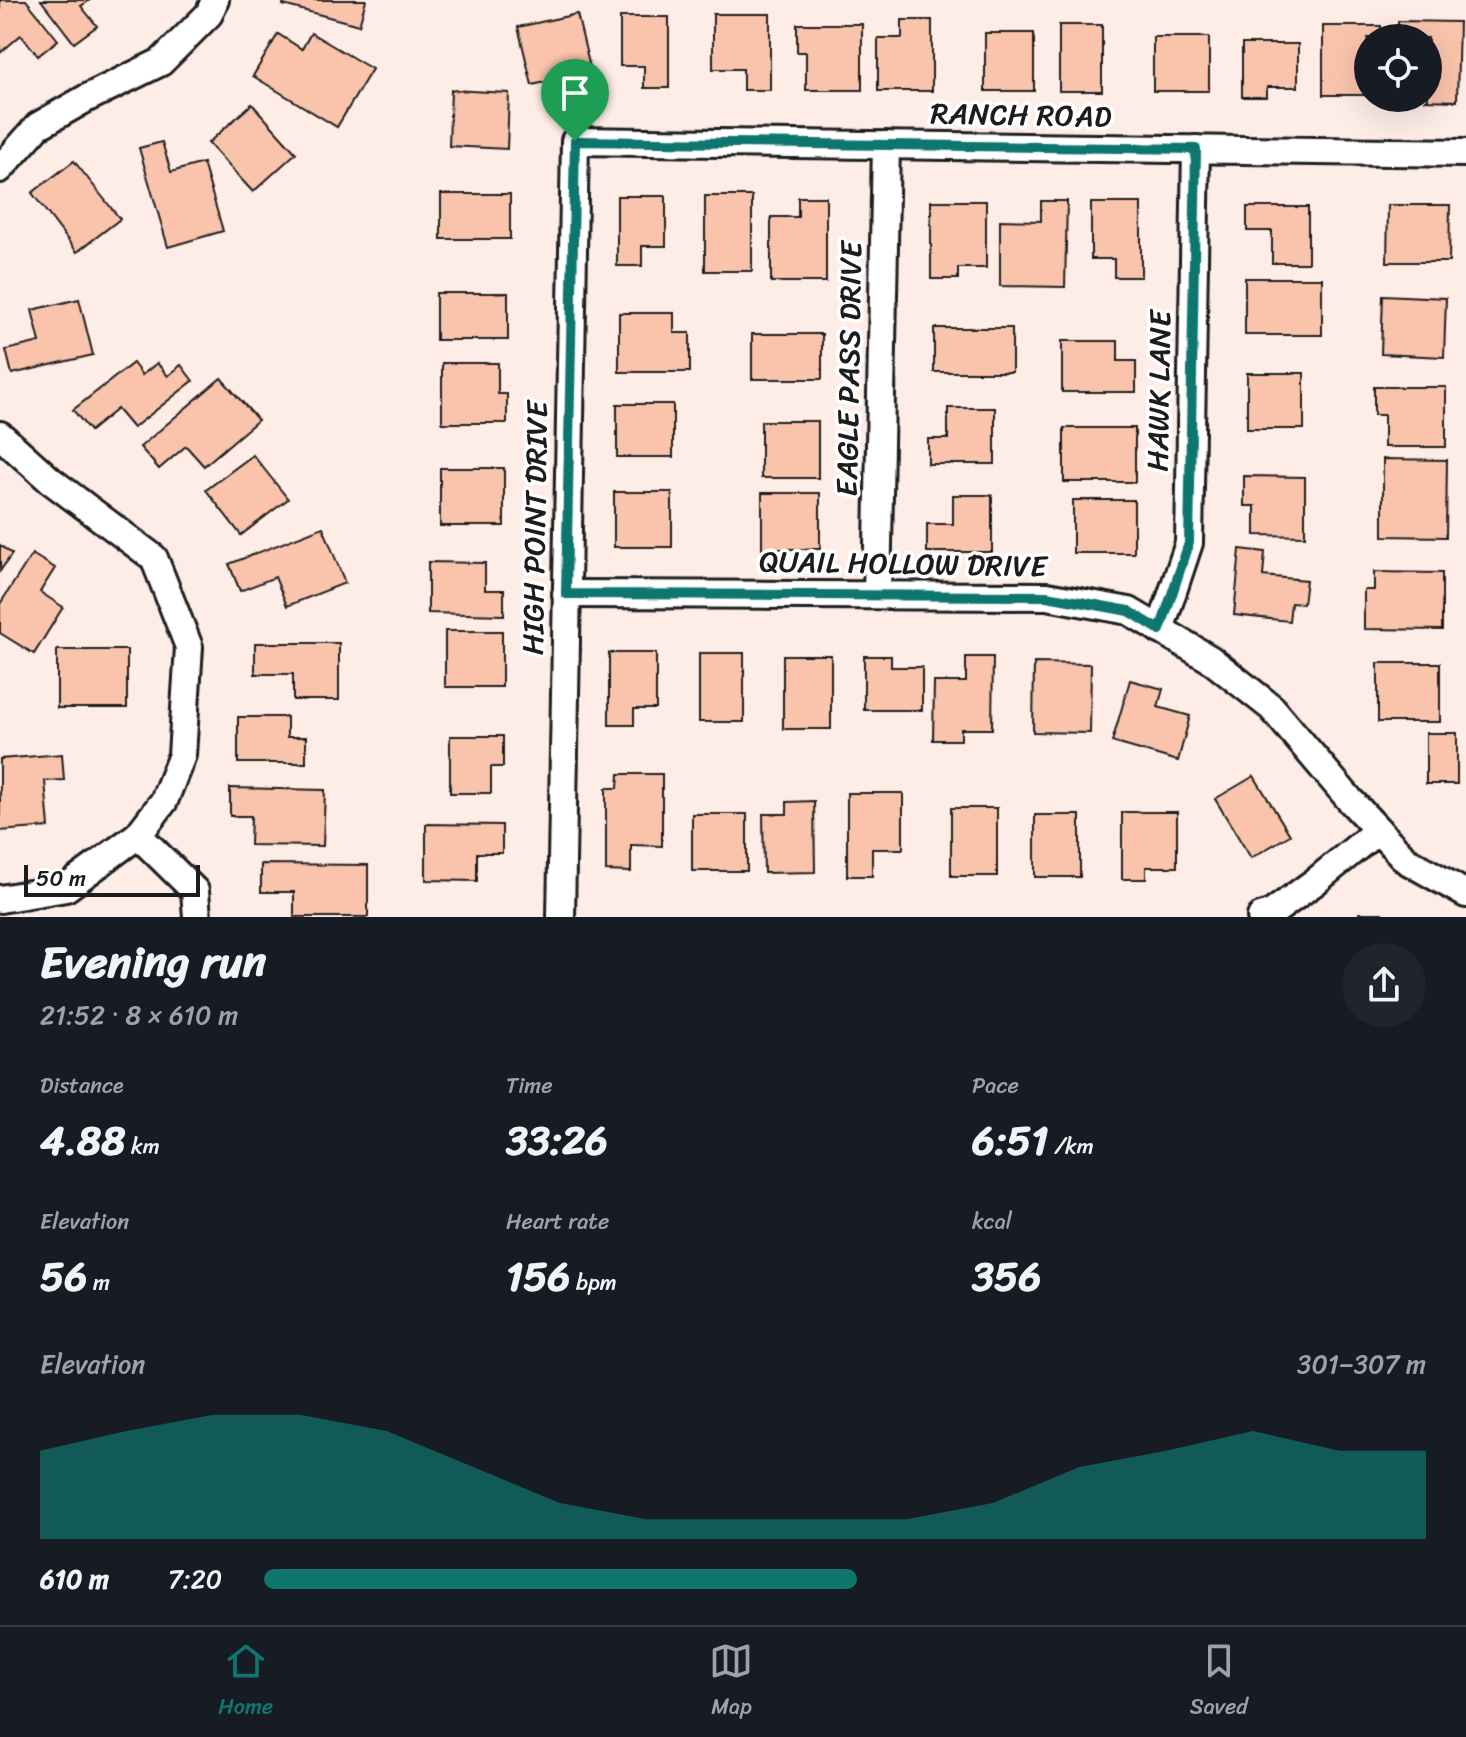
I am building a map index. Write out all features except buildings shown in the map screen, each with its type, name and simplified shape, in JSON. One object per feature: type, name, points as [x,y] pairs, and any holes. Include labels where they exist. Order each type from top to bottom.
[{"type":"street","points":[[0,169],[38,126],[161,62],[209,14],[215,0]]},
{"type":"street","name":"RANCH ROAD","points":[[575,141],[1466,153]]},
{"type":"street","name":"HIGH POINT DRIVE","points":[[561,917],[575,141]]},
{"type":"street","name":"EAGLE PASS DRIVE","points":[[877,595],[886,145]]},
{"type":"street","name":"HAWK LANE","points":[[1160,630],[1189,543],[1196,149]]},
{"type":"street","points":[[0,435],[50,480],[154,558],[189,647],[182,755],[164,801],[138,835],[66,888],[0,899]]},
{"type":"street","name":"QUAIL HOLLOW DRIVE","points":[[566,594],[1047,596],[1129,611],[1210,659],[1272,708],[1406,860],[1466,894]]},
{"type":"street","points":[[1261,917],[1272,913],[1316,881],[1378,830]]},
{"type":"street","points":[[138,835],[195,891],[197,917]]},
{"type":"route","points":[[575,141],[1196,149],[1189,543],[1160,630],[1129,611],[1047,596],[566,594],[575,141]]}]
